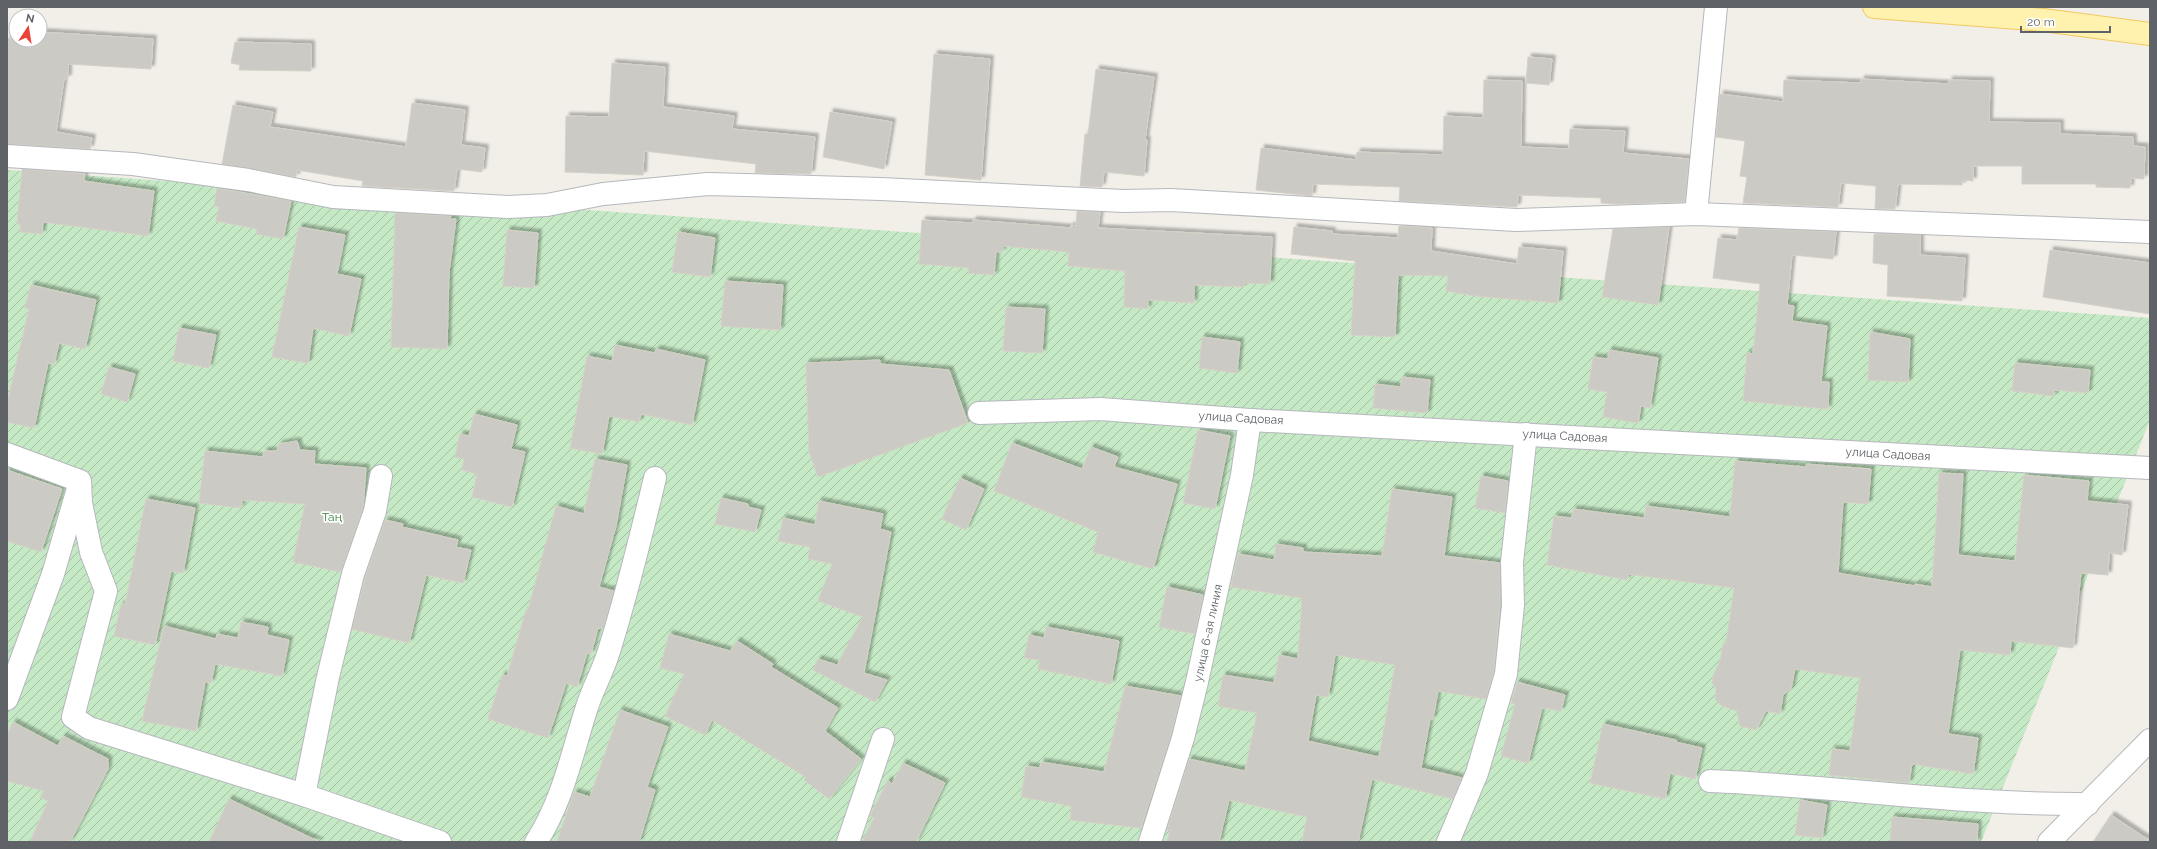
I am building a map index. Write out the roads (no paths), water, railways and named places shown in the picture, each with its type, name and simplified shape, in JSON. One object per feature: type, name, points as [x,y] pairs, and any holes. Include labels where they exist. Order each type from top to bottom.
[{"type":"main road","points":[[1874,7],[2042,20],[2150,34]]},
{"type":"street","points":[[1696,214],[1716,7]]},
{"type":"street","points":[[7,156],[133,164],[248,180],[333,197],[508,207],[547,205],[603,194],[708,184],[881,189],[1124,201],[1171,200],[1516,220],[1696,214],[2150,232]]},
{"type":"street","name":"улица Садовая","points":[[979,413],[1100,408],[1250,420],[2150,468]]},
{"type":"street","name":"улица 6-ая линия","points":[[1150,842],[1183,738],[1197,682],[1242,475],[1250,420]]},
{"type":"street","points":[[1448,842],[1477,773],[1506,674],[1513,605],[1512,562],[1526,434]]},
{"type":"street","points":[[7,454],[80,481]]},
{"type":"street","points":[[304,795],[328,677],[353,574],[375,511],[381,476]]},
{"type":"street","points":[[536,842],[548,823],[567,773],[586,707],[599,680],[609,650],[636,556],[655,478]]},
{"type":"street","points":[[7,699],[53,574],[80,481]]},
{"type":"street","points":[[80,481],[81,503],[91,552],[106,591],[73,717],[89,728],[304,795],[438,842]]},
{"type":"street","points":[[848,842],[883,739]]},
{"type":"street","points":[[2049,842],[2150,740]]},
{"type":"street","points":[[1710,781],[1785,784],[2032,804],[2088,804]]},
{"type":"park label","name":"Таң","points":[[332,517]]}]
